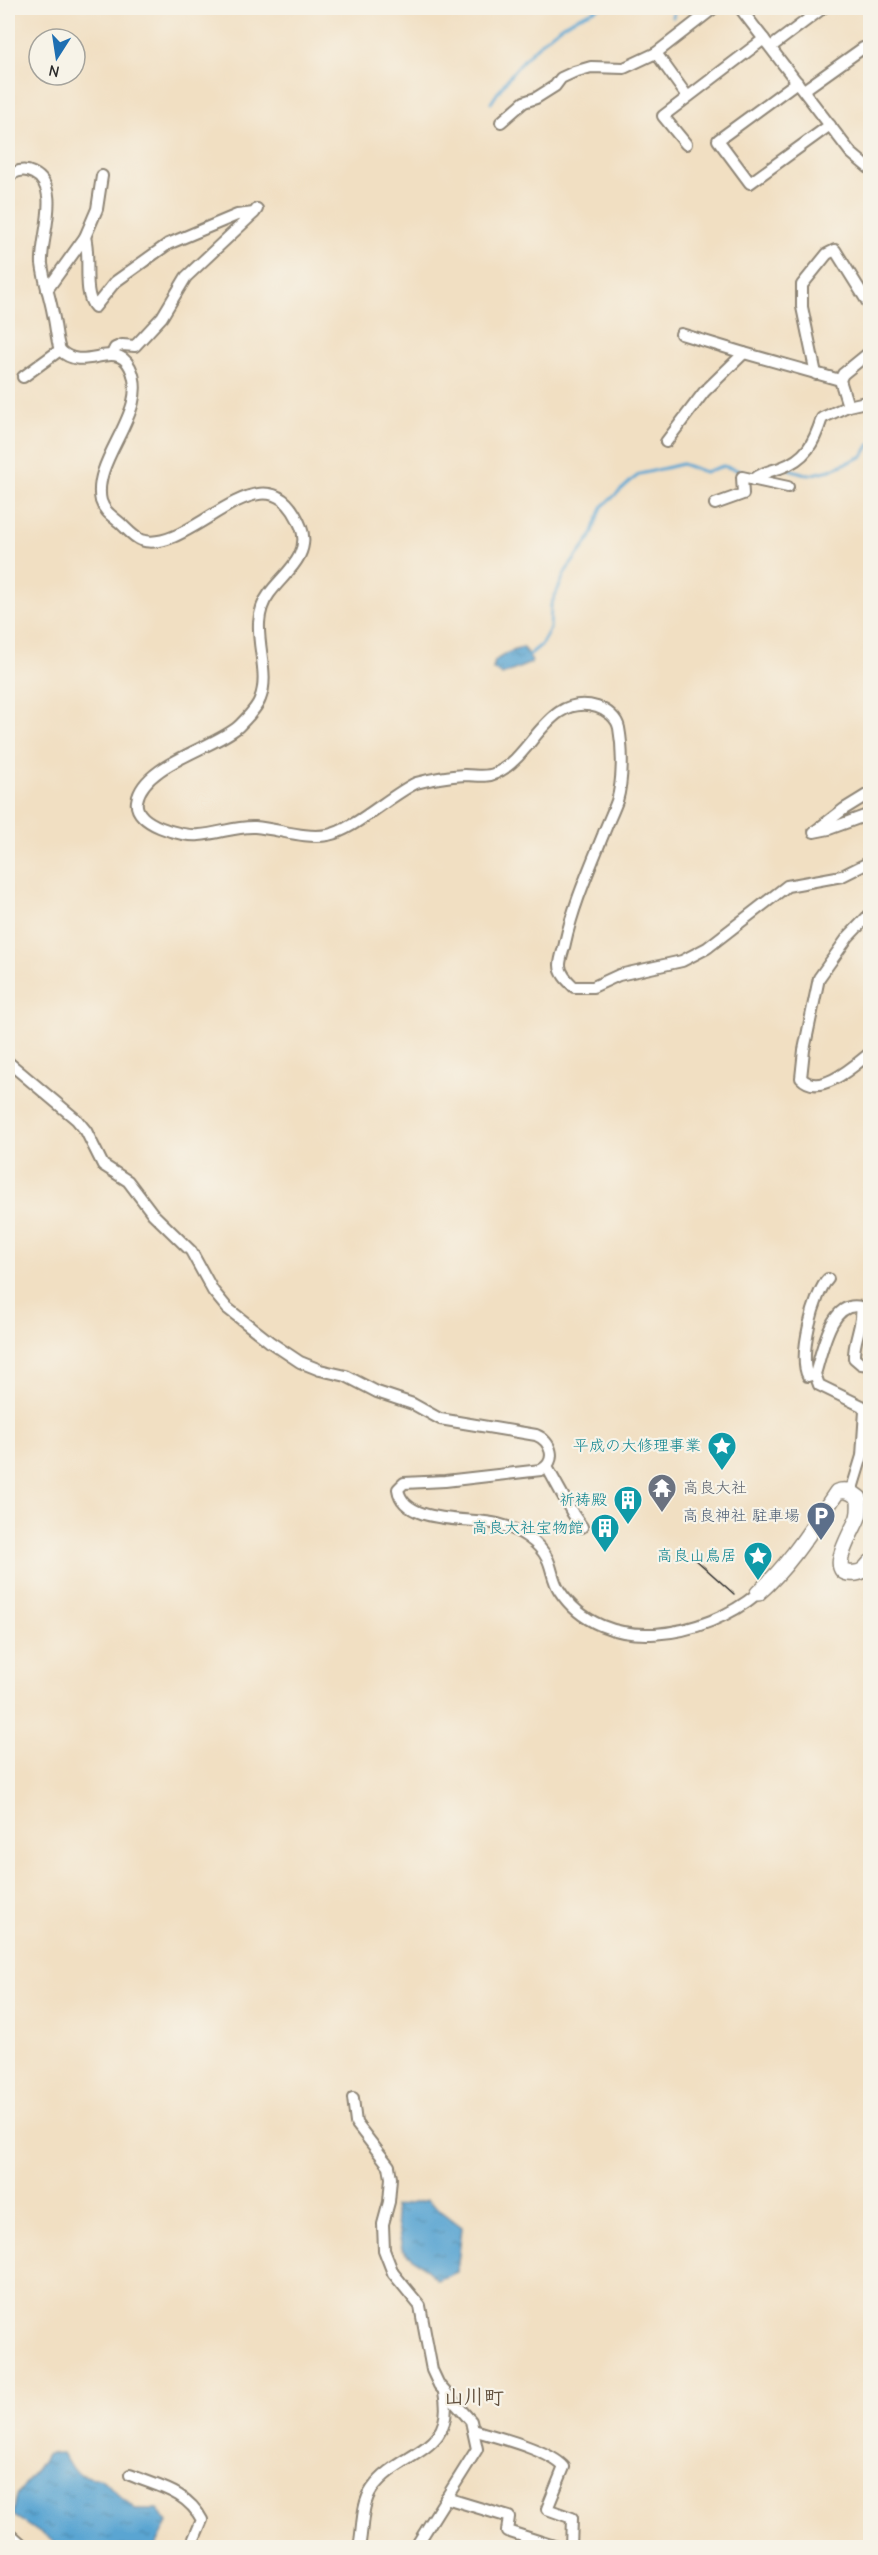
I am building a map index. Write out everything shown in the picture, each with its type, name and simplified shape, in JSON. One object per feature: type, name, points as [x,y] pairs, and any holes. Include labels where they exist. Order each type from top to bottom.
[{"type":"street","points":[[501,122],[524,102],[536,98],[555,86],[561,78],[574,72],[591,67],[624,68],[656,53],[714,8]]},
{"type":"street","points":[[740,8],[851,153],[870,168]]},
{"type":"street","points":[[686,144],[663,116],[687,96],[823,8]]},
{"type":"street","points":[[830,125],[750,183],[718,140],[862,48]]},
{"type":"street","points":[[656,53],[687,96]]},
{"type":"street","points":[[8,177],[21,170],[29,171],[39,176],[46,186],[50,202],[41,248],[60,350],[67,357],[81,360],[112,354],[124,358],[131,368],[134,380],[131,415],[111,449],[102,483],[101,500],[106,511],[138,539],[150,542],[165,540],[180,534],[210,515],[257,493],[268,494],[289,508],[301,527],[303,542],[293,566],[263,602],[258,641],[262,675],[260,702],[238,727],[155,774],[137,797],[136,804],[138,812],[149,823],[188,836],[253,827],[314,836],[330,834],[416,783],[430,779],[464,775],[488,776],[498,773],[512,762],[550,719],[576,705],[590,705],[602,708],[619,726],[620,782],[617,801],[568,930],[560,965],[563,976],[574,987],[593,987],[619,975],[682,961],[715,942],[788,886],[842,876],[870,862]]},
{"type":"street","points":[[47,290],[85,237],[97,209],[102,176]]},
{"type":"street","points":[[85,237],[89,259],[87,276],[92,303],[95,307],[115,282],[166,245],[237,214],[256,211],[186,277],[168,309],[135,346],[122,345],[115,348],[112,354]]},
{"type":"street","points":[[816,374],[802,307],[802,285],[827,254],[835,250],[870,306]]},
{"type":"street","points":[[681,334],[840,380]]},
{"type":"street","points":[[23,377],[60,350]]},
{"type":"street","points":[[848,406],[840,380],[843,374],[870,352]]},
{"type":"street","points":[[666,442],[704,392],[744,353]]},
{"type":"street","points":[[757,477],[803,456],[815,441],[822,418],[848,406],[870,401]]},
{"type":"street","points":[[715,504],[743,494],[742,477],[757,477],[788,487]]},
{"type":"street","points":[[870,793],[814,832],[870,814]]},
{"type":"street","points":[[870,914],[848,936],[819,978],[804,1050],[801,1078],[804,1082],[813,1084],[828,1082],[840,1076],[870,1053]]},
{"type":"street","points":[[8,1062],[77,1120],[86,1131],[103,1165],[128,1181],[153,1214],[191,1251],[213,1291],[227,1308],[270,1342],[300,1362],[320,1370],[346,1376],[377,1392],[413,1404],[441,1419],[544,1438],[550,1447],[551,1458],[547,1467],[541,1470],[445,1481],[404,1483],[398,1489],[399,1498],[410,1509],[427,1515],[498,1524],[519,1532],[534,1542],[547,1558],[558,1589],[580,1613],[608,1628],[630,1634],[668,1633],[702,1625],[739,1609],[771,1582],[837,1492],[844,1490],[859,1498],[860,1509],[839,1558],[840,1566],[844,1571],[852,1574],[862,1571],[870,1563]]},
{"type":"street","points":[[815,1374],[808,1376],[805,1370],[804,1347],[810,1320],[823,1283],[828,1279]]},
{"type":"street","points":[[851,1492],[862,1456],[865,1411],[862,1406],[819,1385],[815,1374],[837,1314],[844,1307],[853,1305],[861,1307],[862,1315],[853,1349],[854,1358],[861,1364],[870,1365]]},
{"type":"street","points":[[547,1467],[582,1527]]},
{"type":"street","points":[[353,2098],[356,2123],[389,2166],[390,2202],[382,2224],[384,2250],[393,2272],[420,2306],[432,2370],[444,2391],[471,2421],[477,2449],[415,2547]]},
{"type":"street","points":[[359,2547],[365,2506],[372,2489],[407,2458],[432,2444],[446,2417],[444,2391]]},
{"type":"street","points":[[473,2430],[556,2458],[564,2467],[547,2509],[572,2518],[571,2547]]},
{"type":"street","points":[[130,2475],[183,2496],[194,2506],[202,2520],[190,2547]]},
{"type":"street","points":[[446,2498],[509,2517],[507,2531],[560,2547]]},
{"type":"street","points":[[8,2532],[26,2547]]},
{"type":"water","points":[[523,647],[531,663],[502,675],[493,669],[495,661]]},
{"type":"water","points":[[427,2200],[462,2227],[457,2272],[438,2280],[402,2248],[394,2207]]},
{"type":"water","points":[[62,2453],[77,2472],[87,2477],[100,2478],[135,2509],[157,2509],[168,2522],[155,2547],[61,2547],[13,2515],[17,2495],[48,2454]]},
{"type":"waterway","points":[[491,103],[515,70],[544,40],[569,22],[599,8]]},
{"type":"waterway","points":[[673,17],[674,8]]},
{"type":"waterway","points":[[789,469],[809,475],[830,470],[863,456],[870,444]]},
{"type":"waterway","points":[[529,655],[541,645],[550,629],[551,605],[566,571],[591,537],[602,507],[632,480],[640,474],[682,464],[705,472],[723,466],[755,475]]},
{"type":"tram line","points":[[694,1558],[734,1594]]},
{"type":"place","name":"平成の大修理事業","points":[[722,1472]]},
{"type":"place","name":"高良大社","points":[[662,1514]]},
{"type":"place","name":"祈祷殿","points":[[628,1526]]},
{"type":"place","name":"高良神社 駐車場","points":[[821,1542]]},
{"type":"place","name":"高良大社宝物館","points":[[605,1554]]},
{"type":"place","name":"高良山鳥居","points":[[758,1582]]},
{"type":"district","name":"山川町","points":[[474,2397]]}]
